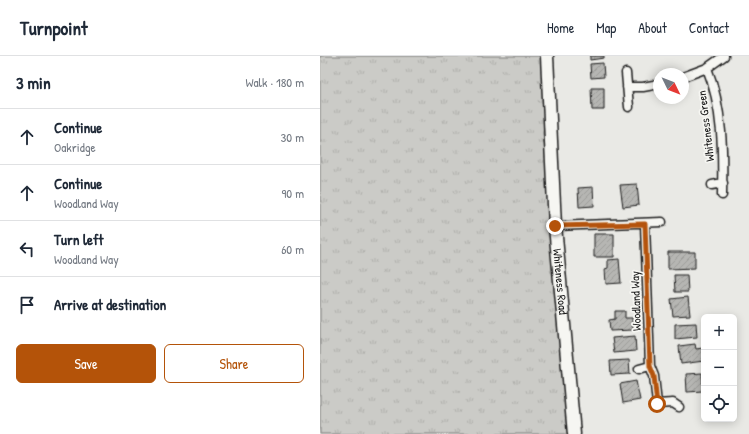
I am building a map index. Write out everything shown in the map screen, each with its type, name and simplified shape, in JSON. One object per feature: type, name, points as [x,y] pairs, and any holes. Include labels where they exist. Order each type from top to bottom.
[{"type":"main road","name":"Whiteness Road","points":[[547,56],[555,226],[574,434]]},
{"type":"street","name":"Whiteness Green","points":[[689,75],[708,68],[724,56]]},
{"type":"street","name":"Whiteness Green","points":[[708,68],[715,88],[723,155],[722,195]]},
{"type":"street","points":[[626,72],[629,107]]},
{"type":"street","points":[[627,87],[653,85]]},
{"type":"street","points":[[712,185],[723,183]]},
{"type":"street","points":[[555,226],[645,224],[662,222]]},
{"type":"street","name":"Woodland Way","points":[[645,224],[650,366],[654,376],[657,404],[673,403],[679,407]]},
{"type":"street","points":[[639,369],[650,366]]},
{"type":"green space","points":[[320,56],[544,56],[547,98],[543,133],[573,434],[320,434]]},
{"type":"building","points":[[590,56],[604,56],[604,58],[590,60]]},
{"type":"building","points":[[603,63],[604,77],[591,78],[590,64]]},
{"type":"building","points":[[591,88],[604,88],[604,110],[592,110]]},
{"type":"building","points":[[637,184],[639,205],[623,207],[620,185]]},
{"type":"building","points":[[593,187],[594,206],[579,207],[578,188]]},
{"type":"building","points":[[594,234],[614,234],[614,257],[594,257]]},
{"type":"building","points":[[668,252],[695,252],[695,268],[668,269]]},
{"type":"building","points":[[619,259],[621,283],[606,284],[605,269],[608,268],[608,260]]},
{"type":"building","points":[[674,275],[687,275],[688,292],[675,292]]},
{"type":"building","points":[[688,297],[690,315],[673,316],[671,299]]},
{"type":"building","points":[[615,311],[625,311],[625,318],[632,318],[633,330],[610,331],[609,320],[615,319]]},
{"type":"building","points":[[696,323],[697,337],[675,339],[675,324]]},
{"type":"building","points":[[635,336],[636,351],[614,353],[612,338]]},
{"type":"building","points":[[695,344],[696,349],[701,348],[701,361],[681,364],[679,346]]},
{"type":"building","points":[[629,360],[630,374],[611,375],[610,361]]},
{"type":"building","points":[[701,373],[701,391],[687,392],[686,374]]},
{"type":"building","points":[[636,381],[640,400],[623,403],[620,384]]},
{"type":"route","points":[[555,226],[645,224],[650,366],[654,376],[657,404]]}]
